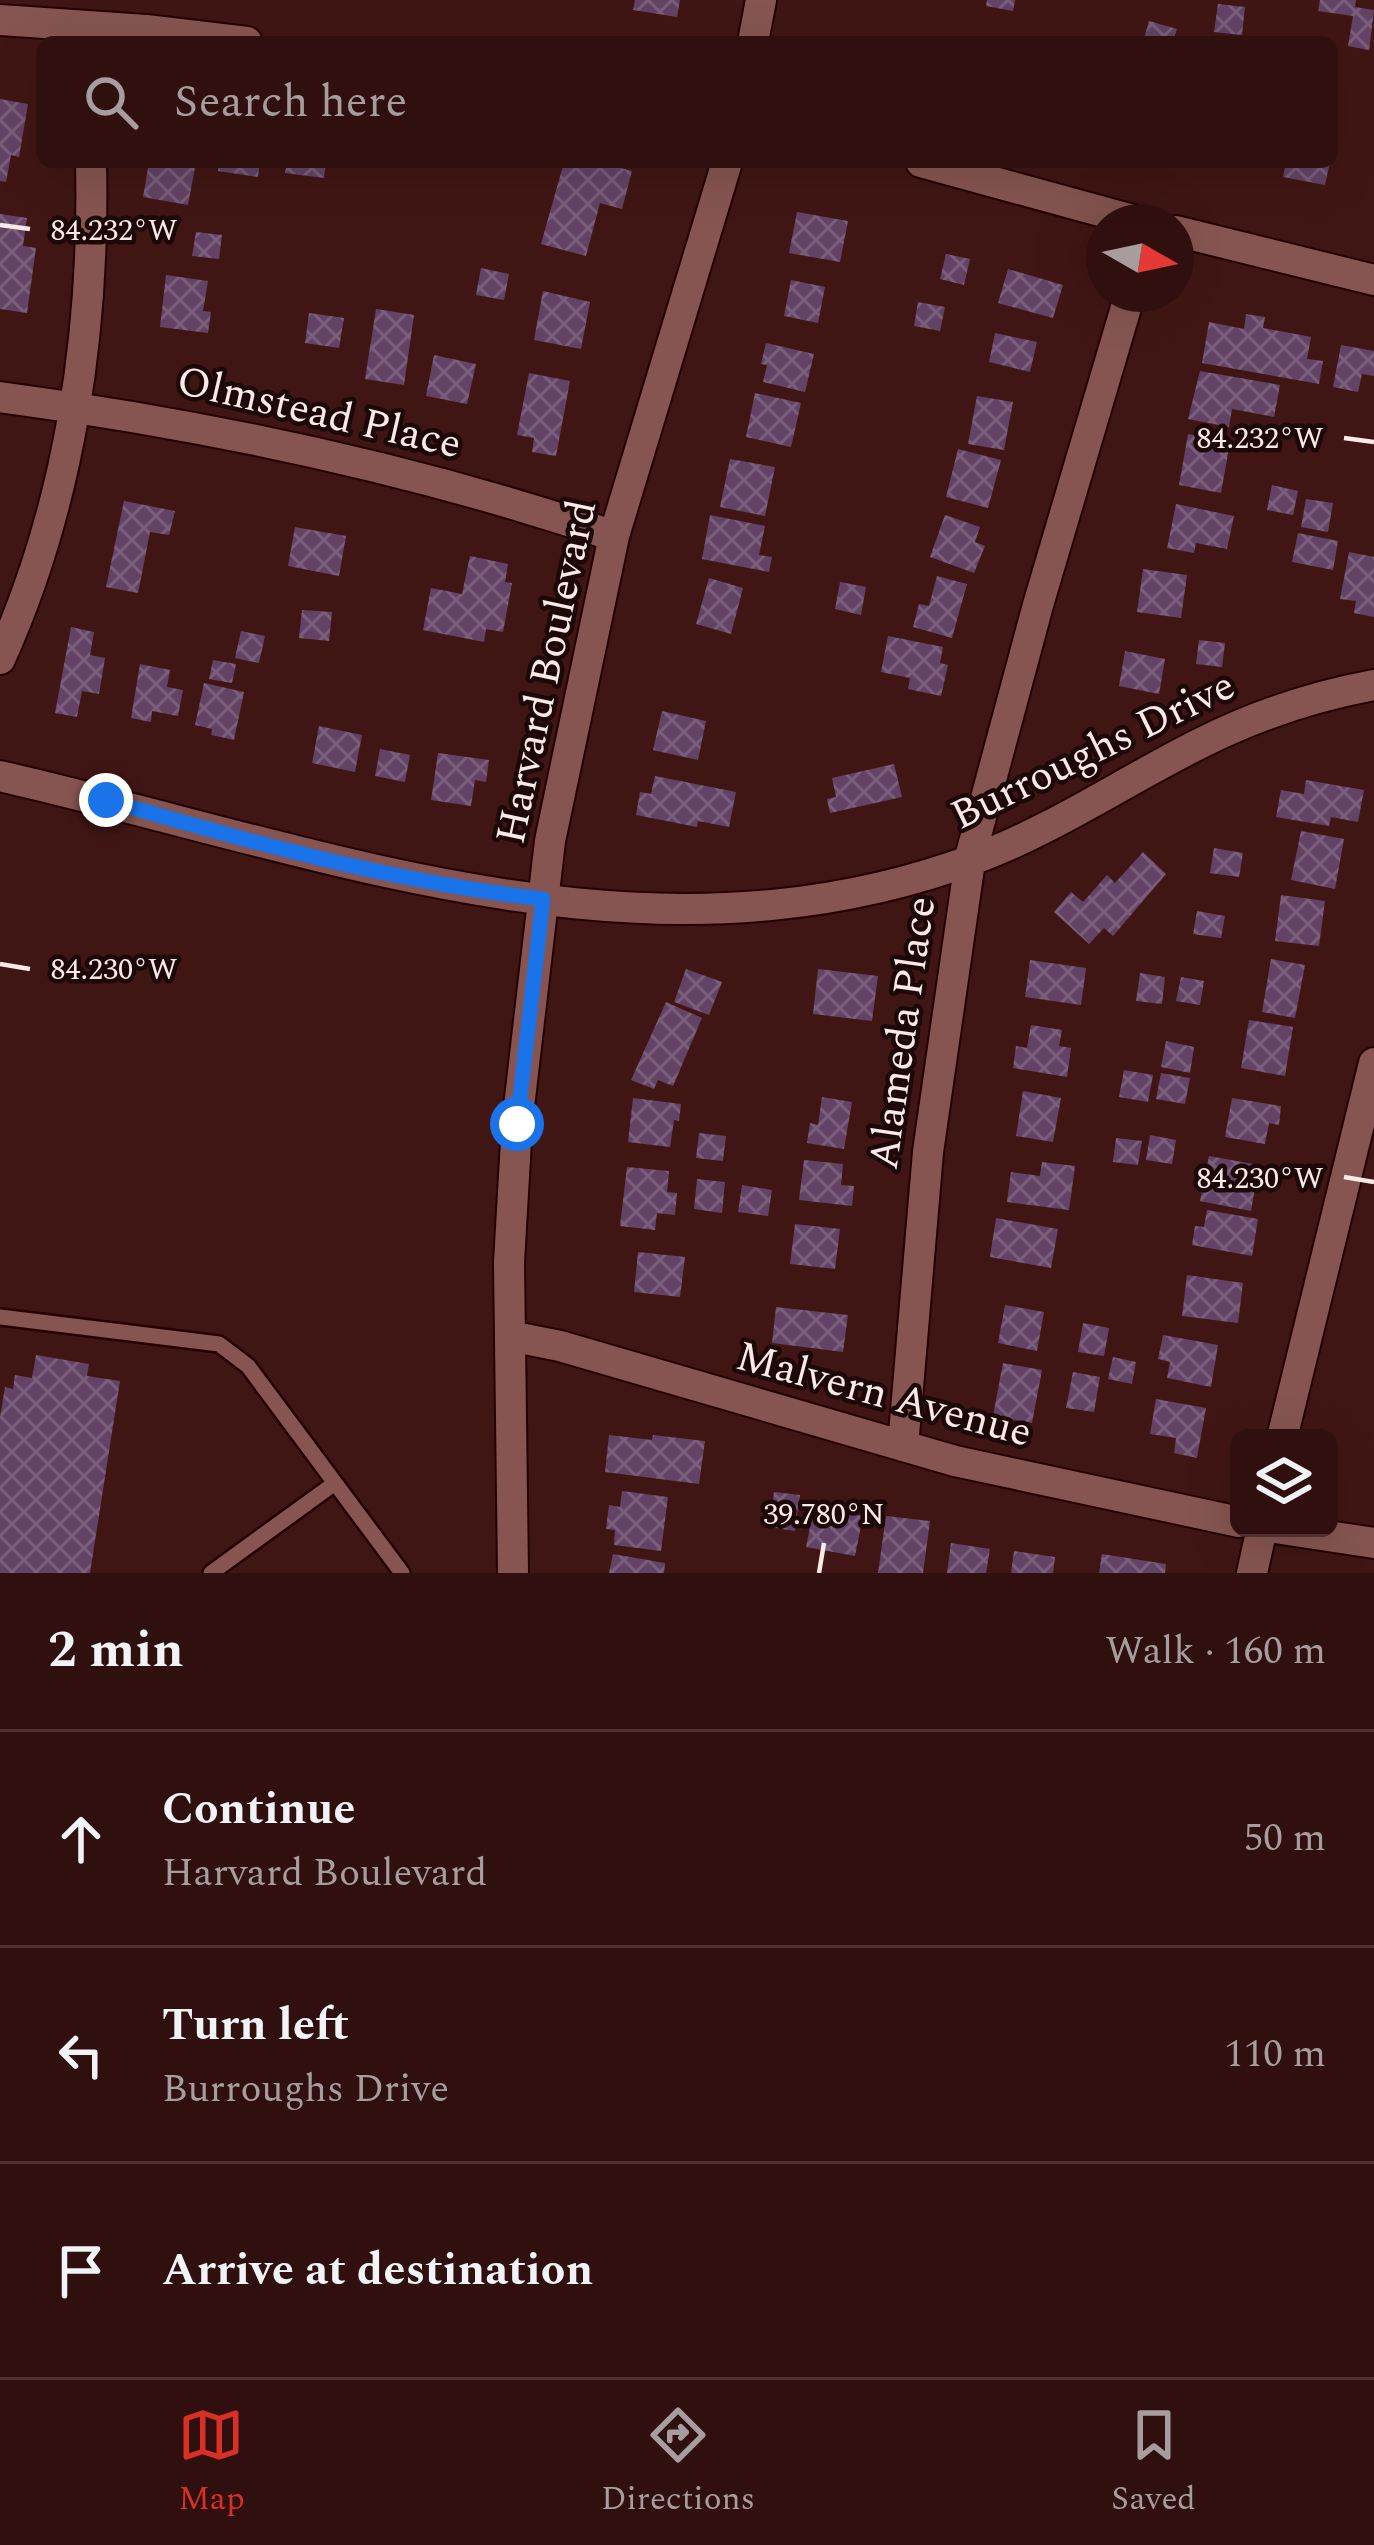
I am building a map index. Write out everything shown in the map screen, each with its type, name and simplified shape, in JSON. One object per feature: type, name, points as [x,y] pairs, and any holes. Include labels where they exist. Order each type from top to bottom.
[{"type":"street","points":[[754,36],[761,0]]},
{"type":"street","points":[[0,20],[75,22],[196,36]]},
{"type":"street","points":[[0,658],[33,573],[75,407],[89,286],[91,168]]},
{"type":"street","name":"Harvard Boulevard","points":[[513,1573],[509,1262],[517,1124],[543,899],[563,768],[614,536],[725,168]]},
{"type":"street","points":[[943,168],[1086,207]]},
{"type":"street","points":[[1194,235],[1374,280]]},
{"type":"street","name":"Alameda Place","points":[[903,1446],[928,1152],[970,860],[1038,605],[1125,312]]},
{"type":"street","name":"Olmstead Place","points":[[0,397],[136,415],[298,446],[416,475],[614,536]]},
{"type":"street","name":"Burroughs Drive","points":[[0,776],[106,800],[235,838],[420,880],[668,912],[746,908],[837,896],[970,860],[1069,818],[1230,729],[1285,708],[1374,685]]},
{"type":"street","points":[[1284,1429],[1368,1111],[1374,1063]]},
{"type":"street","name":"Malvern Avenue","points":[[510,1336],[560,1346],[903,1446],[1106,1496],[1230,1520]]},
{"type":"street","points":[[1252,1573],[1260,1537]]},
{"type":"street","points":[[1331,1537],[1374,1544]]},
{"type":"lane","points":[[0,1317],[219,1344],[248,1366],[402,1573]]},
{"type":"lane","points":[[211,1573],[335,1484]]},
{"type":"building","points":[[635,0],[680,0],[677,17],[633,10]]},
{"type":"building","points":[[987,0],[1015,0],[1013,11],[986,6]]},
{"type":"building","points":[[1320,0],[1356,0],[1355,7],[1374,10],[1369,50],[1348,46],[1353,16],[1318,11]]},
{"type":"building","points":[[1218,4],[1245,7],[1242,35],[1214,32]]},
{"type":"building","points":[[1149,21],[1177,29],[1175,36],[1145,36]]},
{"type":"building","points":[[0,99],[28,104],[19,157],[11,155],[6,182],[0,181]]},
{"type":"building","points":[[148,168],[195,168],[188,205],[143,197]]},
{"type":"building","points":[[218,168],[259,168],[258,177]]},
{"type":"building","points":[[286,168],[325,168],[324,178],[285,173]]},
{"type":"building","points":[[562,168],[632,171],[622,209],[600,203],[586,256],[541,244]]},
{"type":"building","points":[[1285,168],[1329,168],[1325,185],[1283,177]]},
{"type":"building","points":[[797,212],[848,221],[840,262],[789,253]]},
{"type":"building","points":[[0,214],[27,218],[23,246],[36,248],[27,313],[0,309]]},
{"type":"building","points":[[196,232],[222,235],[219,259],[192,256]]},
{"type":"building","points":[[946,254],[970,259],[964,285],[940,279]]},
{"type":"building","points":[[481,268],[509,274],[504,300],[476,295]]},
{"type":"building","points":[[1008,269],[1063,285],[1053,318],[998,303]]},
{"type":"building","points":[[166,275],[208,281],[203,311],[211,312],[208,333],[160,327]]},
{"type":"building","points":[[791,280],[825,287],[818,323],[784,316]]},
{"type":"building","points":[[543,291],[590,302],[581,349],[534,340]]},
{"type":"building","points":[[918,302],[945,307],[940,331],[914,326]]},
{"type":"building","points":[[376,309],[414,315],[404,385],[365,379]]},
{"type":"building","points":[[309,313],[344,318],[339,348],[305,343]]},
{"type":"building","points":[[1246,314],[1265,317],[1263,328],[1311,337],[1307,359],[1323,361],[1319,384],[1202,363],[1209,322],[1244,329]]},
{"type":"building","points":[[995,333],[1037,342],[1030,372],[989,362]]},
{"type":"building","points":[[766,343],[814,354],[805,392],[763,382]]},
{"type":"building","points":[[1341,345],[1374,351],[1374,376],[1362,374],[1358,392],[1333,387]]},
{"type":"building","points":[[434,355],[476,364],[467,404],[426,396]]},
{"type":"building","points":[[1200,371],[1280,385],[1274,417],[1232,409],[1229,427],[1188,419]]},
{"type":"building","points":[[529,373],[570,381],[556,456],[532,452],[534,438],[517,435]]},
{"type":"building","points":[[755,393],[801,403],[791,447],[746,437]]},
{"type":"building","points":[[977,396],[1013,402],[1004,450],[968,444]]},
{"type":"building","points":[[1188,434],[1230,442],[1221,493],[1179,485]]},
{"type":"building","points":[[958,449],[1001,460],[988,508],[946,497]]},
{"type":"building","points":[[730,459],[775,467],[765,516],[720,507]]},
{"type":"building","points":[[1272,485],[1298,491],[1293,515],[1267,510]]},
{"type":"building","points":[[1306,499],[1333,503],[1328,532],[1301,527]]},
{"type":"building","points":[[124,501],[175,511],[169,535],[150,532],[138,593],[106,587]]},
{"type":"building","points":[[1176,504],[1234,516],[1227,549],[1196,543],[1194,553],[1167,548]]},
{"type":"building","points":[[710,515],[765,526],[759,555],[772,557],[769,572],[702,559]]},
{"type":"building","points":[[945,515],[980,527],[975,542],[985,546],[974,573],[930,557]]},
{"type":"building","points":[[295,527],[346,536],[339,576],[288,566]]},
{"type":"building","points":[[1298,533],[1338,541],[1333,570],[1292,562]]},
{"type":"building","points":[[1349,552],[1374,557],[1374,617],[1354,613],[1356,601],[1340,599]]},
{"type":"building","points":[[470,556],[508,564],[505,582],[512,583],[503,632],[486,629],[484,642],[423,630],[431,588],[462,594]]},
{"type":"building","points":[[1143,569],[1187,575],[1181,618],[1137,612]]},
{"type":"building","points":[[937,576],[967,584],[952,638],[913,627],[919,604],[929,606]]},
{"type":"building","points":[[709,578],[743,588],[731,634],[696,624]]},
{"type":"building","points":[[840,582],[866,587],[861,615],[835,609]]},
{"type":"building","points":[[302,610],[332,612],[329,641],[299,638]]},
{"type":"building","points":[[71,627],[94,632],[90,655],[105,658],[99,694],[82,691],[77,717],[55,713]]},
{"type":"building","points":[[241,631],[265,636],[259,663],[235,658]]},
{"type":"building","points":[[888,636],[943,647],[940,663],[948,665],[941,696],[908,689],[910,678],[881,672]]},
{"type":"building","points":[[1199,640],[1225,643],[1222,667],[1196,664]]},
{"type":"building","points":[[1125,651],[1165,659],[1159,694],[1119,686]]},
{"type":"building","points":[[213,660],[236,664],[232,683],[209,679]]},
{"type":"building","points":[[140,664],[170,670],[167,687],[183,690],[178,716],[152,711],[151,722],[131,718]]},
{"type":"building","points":[[204,683],[244,692],[234,740],[195,725]]},
{"type":"building","points":[[662,711],[706,721],[698,760],[653,750]]},
{"type":"building","points":[[319,726],[362,735],[355,772],[312,763]]},
{"type":"building","points":[[380,749],[410,755],[405,782],[375,776]]},
{"type":"building","points":[[438,753],[489,760],[486,782],[475,780],[471,806],[431,800]]},
{"type":"building","points":[[894,764],[902,797],[830,813],[827,799],[836,797],[832,778]]},
{"type":"building","points":[[655,776],[736,792],[729,827],[698,821],[697,827],[636,815],[640,792],[651,794]]},
{"type":"building","points":[[1306,780],[1364,790],[1358,822],[1331,817],[1329,826],[1276,817],[1281,790],[1304,794]]},
{"type":"building","points":[[1301,831],[1344,839],[1335,889],[1291,880]]},
{"type":"building","points":[[1214,848],[1243,853],[1239,877],[1210,873]]},
{"type":"building","points":[[1143,852],[1166,874],[1113,936],[1104,928],[1089,944],[1054,912],[1071,892],[1083,902],[1107,875],[1115,883]]},
{"type":"building","points":[[1281,895],[1325,901],[1319,946],[1275,941]]},
{"type":"building","points":[[1197,911],[1225,916],[1221,938],[1193,934]]},
{"type":"building","points":[[1271,959],[1305,965],[1295,1018],[1262,1012]]},
{"type":"building","points":[[1030,960],[1086,968],[1081,1005],[1025,997]]},
{"type":"building","points":[[686,969],[722,982],[709,1015],[674,1002]]},
{"type":"building","points":[[818,969],[878,976],[872,1021],[813,1014]]},
{"type":"building","points":[[1140,973],[1165,977],[1162,1004],[1136,1001]]},
{"type":"building","points":[[1181,977],[1204,981],[1200,1005],[1176,1001]]},
{"type":"building","points":[[666,1002],[702,1018],[673,1086],[658,1080],[654,1089],[631,1080]]},
{"type":"building","points":[[1249,1020],[1293,1027],[1285,1076],[1241,1068]]},
{"type":"building","points":[[1031,1025],[1062,1030],[1059,1046],[1071,1048],[1067,1077],[1013,1068],[1016,1046],[1027,1048]]},
{"type":"building","points":[[1166,1041],[1194,1047],[1190,1073],[1161,1067]]},
{"type":"building","points":[[1124,1070],[1153,1075],[1148,1102],[1119,1097]]},
{"type":"building","points":[[1161,1073],[1190,1078],[1185,1104],[1156,1099]]},
{"type":"building","points":[[1023,1091],[1061,1098],[1053,1142],[1016,1136]]},
{"type":"building","points":[[822,1097],[852,1102],[844,1149],[807,1143],[810,1123],[818,1125]]},
{"type":"building","points":[[633,1098],[681,1104],[670,1147],[628,1142]]},
{"type":"building","points":[[1232,1098],[1281,1106],[1279,1125],[1269,1123],[1265,1144],[1225,1137]]},
{"type":"building","points":[[699,1133],[726,1136],[723,1161],[696,1158]]},
{"type":"building","points":[[1150,1135],[1176,1140],[1172,1164],[1146,1160]]},
{"type":"building","points":[[1116,1138],[1142,1141],[1138,1165],[1113,1162]]},
{"type":"building","points":[[1209,1156],[1259,1165],[1251,1211],[1200,1201]]},
{"type":"building","points":[[804,1160],[843,1164],[841,1185],[854,1186],[852,1206],[799,1200]]},
{"type":"building","points":[[1042,1162],[1075,1166],[1069,1210],[1007,1202],[1011,1172],[1040,1176]]},
{"type":"building","points":[[627,1167],[669,1171],[667,1192],[677,1193],[675,1215],[657,1213],[655,1230],[620,1226]]},
{"type":"building","points":[[697,1179],[725,1182],[722,1213],[694,1209]]},
{"type":"building","points":[[742,1185],[772,1190],[768,1216],[738,1212]]},
{"type":"building","points":[[1207,1210],[1258,1219],[1252,1256],[1192,1245],[1195,1226],[1204,1227]]},
{"type":"building","points":[[996,1218],[1058,1229],[1051,1268],[990,1257]]},
{"type":"building","points":[[795,1224],[840,1229],[835,1269],[790,1264]]},
{"type":"building","points":[[638,1252],[685,1257],[680,1297],[634,1292]]},
{"type":"building","points":[[1187,1275],[1243,1283],[1238,1323],[1182,1316]]},
{"type":"building","points":[[1005,1305],[1044,1312],[1037,1351],[998,1343]]},
{"type":"building","points":[[776,1307],[848,1315],[843,1352],[772,1343]]},
{"type":"building","points":[[1083,1323],[1109,1328],[1104,1356],[1078,1352]]},
{"type":"building","points":[[1163,1335],[1218,1345],[1211,1387],[1167,1378],[1170,1362],[1158,1359]]},
{"type":"building","points":[[36,1355],[89,1364],[87,1376],[120,1381],[90,1573],[0,1573],[0,1417],[5,1387],[13,1389],[15,1375],[32,1378]]},
{"type":"building","points":[[1113,1357],[1136,1362],[1132,1384],[1108,1379]]},
{"type":"building","points":[[1003,1363],[1042,1370],[1032,1423],[993,1416]]},
{"type":"building","points":[[1073,1372],[1100,1377],[1094,1412],[1066,1408]]},
{"type":"building","points":[[1156,1399],[1206,1408],[1197,1458],[1174,1453],[1176,1438],[1150,1434]]},
{"type":"building","points":[[609,1435],[705,1441],[699,1484],[605,1472]]},
{"type":"building","points":[[622,1491],[668,1497],[661,1551],[614,1545],[615,1530],[606,1529],[609,1505],[620,1507]]},
{"type":"building","points":[[774,1492],[800,1495],[795,1531],[769,1527]]},
{"type":"building","points":[[814,1507],[863,1516],[855,1556],[806,1547]]},
{"type":"building","points":[[886,1516],[930,1521],[923,1573],[878,1573]]},
{"type":"building","points":[[951,1543],[990,1549],[986,1573],[947,1573]]},
{"type":"building","points":[[1014,1551],[1055,1557],[1053,1573],[1011,1573]]},
{"type":"building","points":[[613,1554],[665,1563],[664,1573],[609,1573]]},
{"type":"building","points":[[1102,1554],[1166,1564],[1165,1573],[1099,1573]]},
{"type":"route","points":[[106,800],[235,838],[420,880],[543,899],[517,1124]]}]
